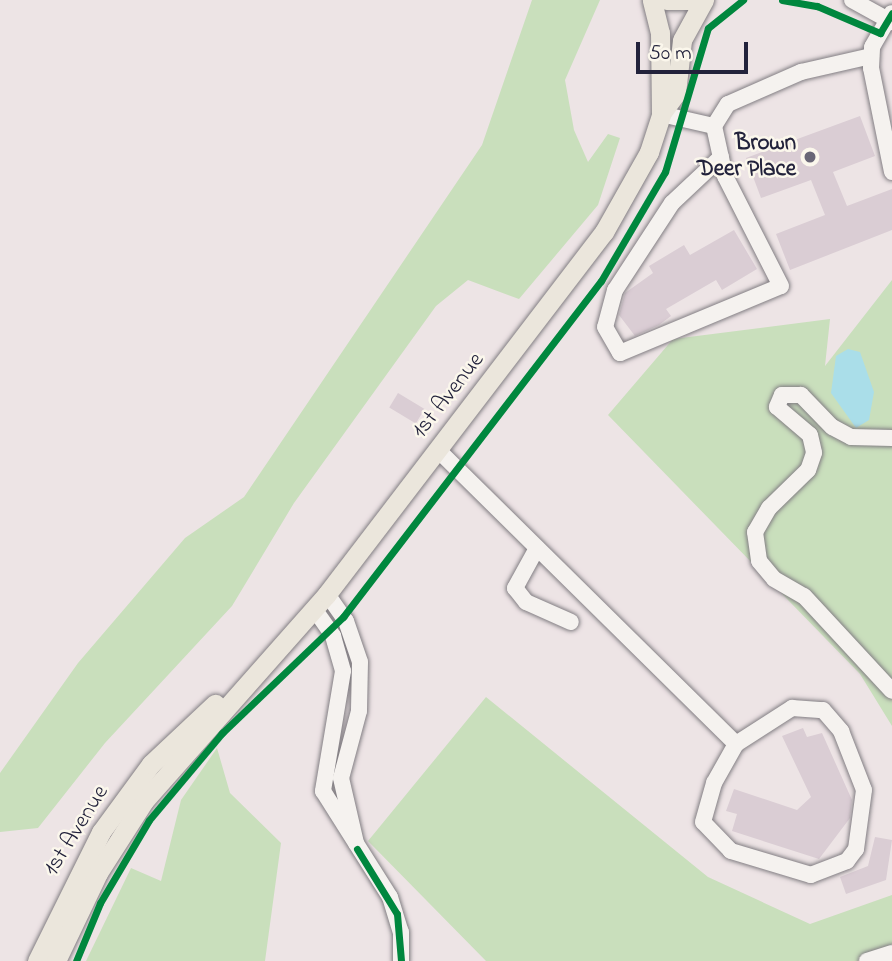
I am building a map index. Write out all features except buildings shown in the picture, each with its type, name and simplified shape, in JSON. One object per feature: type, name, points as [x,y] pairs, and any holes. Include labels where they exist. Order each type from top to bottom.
[{"type":"main road","name":"1st Avenue","points":[[652,0],[660,33],[661,114]]},
{"type":"main road","points":[[666,0],[703,0]]},
{"type":"main road","name":"1st Avenue","points":[[56,961],[92,884],[144,801],[241,685],[321,602],[604,232],[649,152],[661,114],[676,93],[682,40],[703,0]]},
{"type":"main road","name":"1st Avenue","points":[[37,961],[82,864],[129,793],[177,737],[241,685]]},
{"type":"street","points":[[852,0],[891,18],[871,56],[892,172]]},
{"type":"street","points":[[720,158],[671,202],[615,290],[605,327],[620,353],[781,285],[720,158],[714,126],[728,104],[801,72],[871,56]]},
{"type":"street","points":[[661,114],[714,126]]},
{"type":"street","points":[[892,438],[851,437],[832,427],[801,395],[782,395],[777,407],[810,435],[814,453],[808,470],[769,508],[755,532],[759,561],[774,579],[804,596],[892,691]]},
{"type":"street","points":[[438,450],[736,744]]},
{"type":"street","points":[[537,548],[514,588],[526,602],[570,622]]},
{"type":"street","points":[[321,602],[346,621],[360,662],[359,711],[341,778],[357,849],[397,914],[401,961]]},
{"type":"street","points":[[823,710],[841,731],[864,790],[862,830],[847,861],[797,875],[713,839],[704,810],[736,744],[781,711],[823,710]]},
{"type":"street","points":[[867,961],[892,953]]},
{"type":"green space","points":[[532,0],[600,0],[565,80],[574,130],[588,162],[608,134],[620,138],[598,205],[519,299],[468,280],[436,306],[294,503],[232,606],[105,743],[38,828],[0,832],[0,773],[78,663],[185,538],[244,497],[482,145]]},
{"type":"green space","points":[[892,280],[892,726],[860,674],[608,415],[673,339],[830,319],[825,366]]},
{"type":"green space","points":[[486,697],[708,877],[810,924],[892,895],[892,961],[486,961],[368,841]]},
{"type":"green space","points":[[217,748],[230,793],[281,843],[265,961],[86,961],[131,868],[161,881],[181,800]]},
{"type":"water","points":[[848,349],[860,352],[874,392],[869,420],[856,428],[831,393],[836,356]]},
{"type":"cycle path","points":[[76,961],[100,903],[149,820],[222,733],[343,617],[601,281],[665,172],[708,28],[743,0]]},
{"type":"cycle path","points":[[782,0],[817,6],[880,33],[892,13]]},
{"type":"cycle path","points":[[357,849],[397,914],[401,961]]},
{"type":"place","name":"Brown Deer Place","points":[[810,157]]}]
